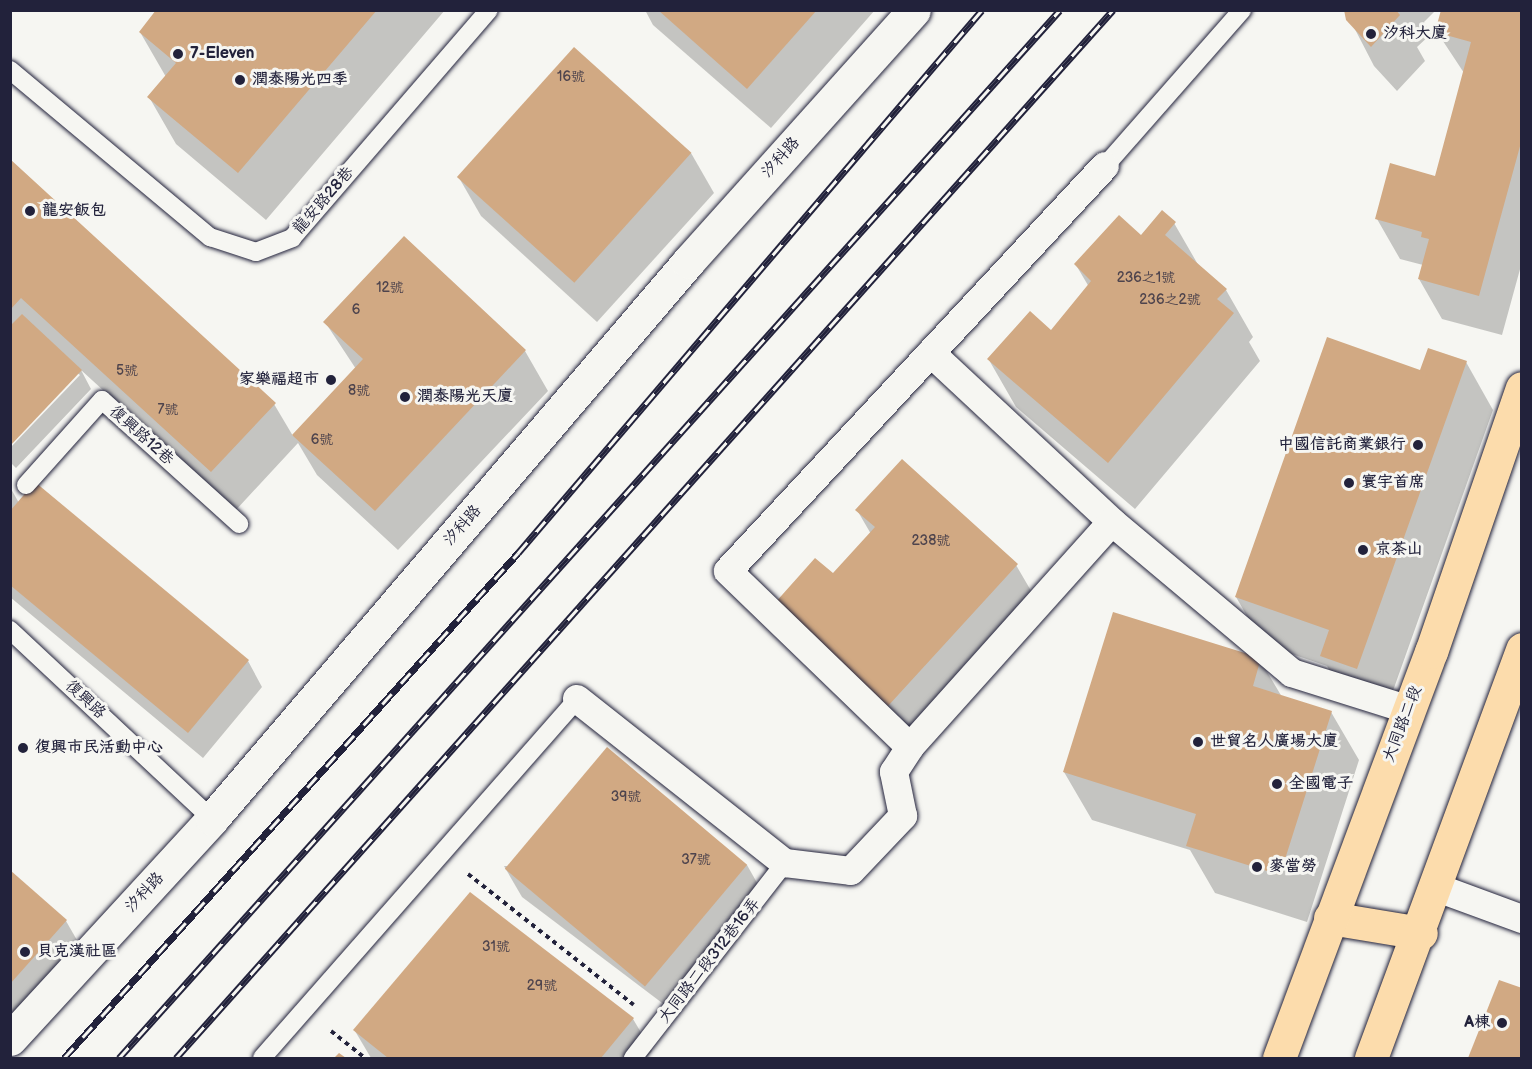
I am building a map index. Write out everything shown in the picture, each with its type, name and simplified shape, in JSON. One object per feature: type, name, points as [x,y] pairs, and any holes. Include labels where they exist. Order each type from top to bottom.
[{"type":"main road","name":"大同路二段","points":[[1279,1059],[1308,989],[1330,918],[1409,710],[1521,388]]},
{"type":"main road","points":[[1371,1059],[1420,933],[1521,649]]},
{"type":"main road","points":[[1330,918],[1420,933]]},
{"type":"street","name":"汐科路","points":[[10,1039],[212,819],[688,262],[914,10]]},
{"type":"street","points":[[910,747],[728,571],[1105,166]]},
{"type":"street","points":[[931,353],[1112,522],[1292,673],[1409,710]]},
{"type":"street","points":[[577,699],[785,863],[851,871],[903,816],[894,772],[910,747],[1112,522]]},
{"type":"street","points":[[1435,886],[1521,918]]},
{"type":"lane","name":"龍安路28巷","points":[[10,70],[210,237],[256,252],[292,238],[489,10]]},
{"type":"lane","points":[[1105,166],[1242,10]]},
{"type":"lane","name":"復興路12巷","points":[[26,485],[102,400],[238,524]]},
{"type":"lane","name":"復興路","points":[[10,630],[212,819]]},
{"type":"lane","points":[[262,1059],[577,699]]},
{"type":"lane","name":"大同路二段312巷16弄","points":[[633,1059],[785,863]]},
{"type":"path","points":[[442,853],[660,1025]]},
{"type":"path","points":[[305,1010],[366,1059]]},
{"type":"building","name":"潤泰陽光四季","points":[[156,10],[377,10],[238,173],[147,97],[176,63],[139,32]]},
{"type":"building","points":[[658,10],[817,10],[747,89]]},
{"type":"building","name":"汐科大廈","points":[[1344,10],[1396,10],[1400,15],[1371,47],[1346,20]]},
{"type":"building","points":[[1441,10],[1522,10],[1522,139],[1479,296],[1418,279],[1429,239],[1421,237],[1422,232],[1375,219],[1390,163],[1435,176],[1471,42],[1435,32]]},
{"type":"building","points":[[574,47],[691,153],[574,283],[457,177]]},
{"type":"building","points":[[10,159],[276,403],[211,472],[21,298],[10,310]]},
{"type":"building","points":[[1162,210],[1176,222],[1165,235],[1227,289],[1217,299],[1234,313],[1108,463],[987,359],[1030,311],[1051,330],[1091,281],[1074,264],[1119,215],[1141,235]]},
{"type":"building","name":"潤泰陽光天廈","points":[[404,236],[526,350],[375,511],[292,435],[363,359],[323,322]]},
{"type":"building","points":[[22,314],[82,370],[10,446],[10,326]]},
{"type":"building","name":"寰宇首席","points":[[1327,337],[1420,370],[1428,348],[1467,361],[1357,669],[1320,656],[1329,630],[1235,597]]},
{"type":"building","points":[[902,459],[1018,564],[888,706],[774,604],[815,558],[833,573],[875,527],[855,510]]},
{"type":"building","points":[[35,482],[249,660],[188,733],[10,585],[10,511]]},
{"type":"building","name":"世貿名人廣場大廈","points":[[1113,612],[1261,658],[1253,686],[1332,711],[1280,875],[1186,846],[1196,814],[1063,772]]},
{"type":"building","points":[[607,747],[747,865],[645,986],[505,869]]},
{"type":"building","name":"貝克漢社區","points":[[10,870],[67,920],[10,984]]},
{"type":"building","points":[[470,892],[634,1018],[601,1058],[388,1058],[353,1030]]},
{"type":"building","name":"A棟","points":[[1499,980],[1522,988],[1522,1058],[1468,1058]]},
{"type":"building","points":[[339,1053],[346,1058],[334,1058]]},
{"type":"railway","points":[[64,1058],[518,553],[982,10]]},
{"type":"railway","points":[[119,1058],[1060,10]]},
{"type":"railway","points":[[176,1058],[1113,10]]},
{"type":"place","name":"汐科大廈","points":[[1371,34]]},
{"type":"place","name":"7-Eleven","points":[[178,54]]},
{"type":"place","name":"潤泰陽光四季","points":[[240,80]]},
{"type":"place","name":"龍安飯包","points":[[30,211]]},
{"type":"place","name":"家樂福超市","points":[[331,380]]},
{"type":"place","name":"潤泰陽光天廈","points":[[405,397]]},
{"type":"place","name":"中國信託商業銀行","points":[[1418,445]]},
{"type":"place","name":"寰宇首席","points":[[1349,483]]},
{"type":"place","name":"京茶山","points":[[1363,550]]},
{"type":"place","name":"世貿名人廣場大廈","points":[[1198,742]]},
{"type":"place","name":"復興市民活動中心","points":[[23,748]]},
{"type":"place","name":"全國電子","points":[[1277,784]]},
{"type":"place","name":"麥當勞","points":[[1257,867]]},
{"type":"place","name":"貝克漢社區","points":[[25,952]]},
{"type":"place","name":"A棟","points":[[1502,1023]]}]
